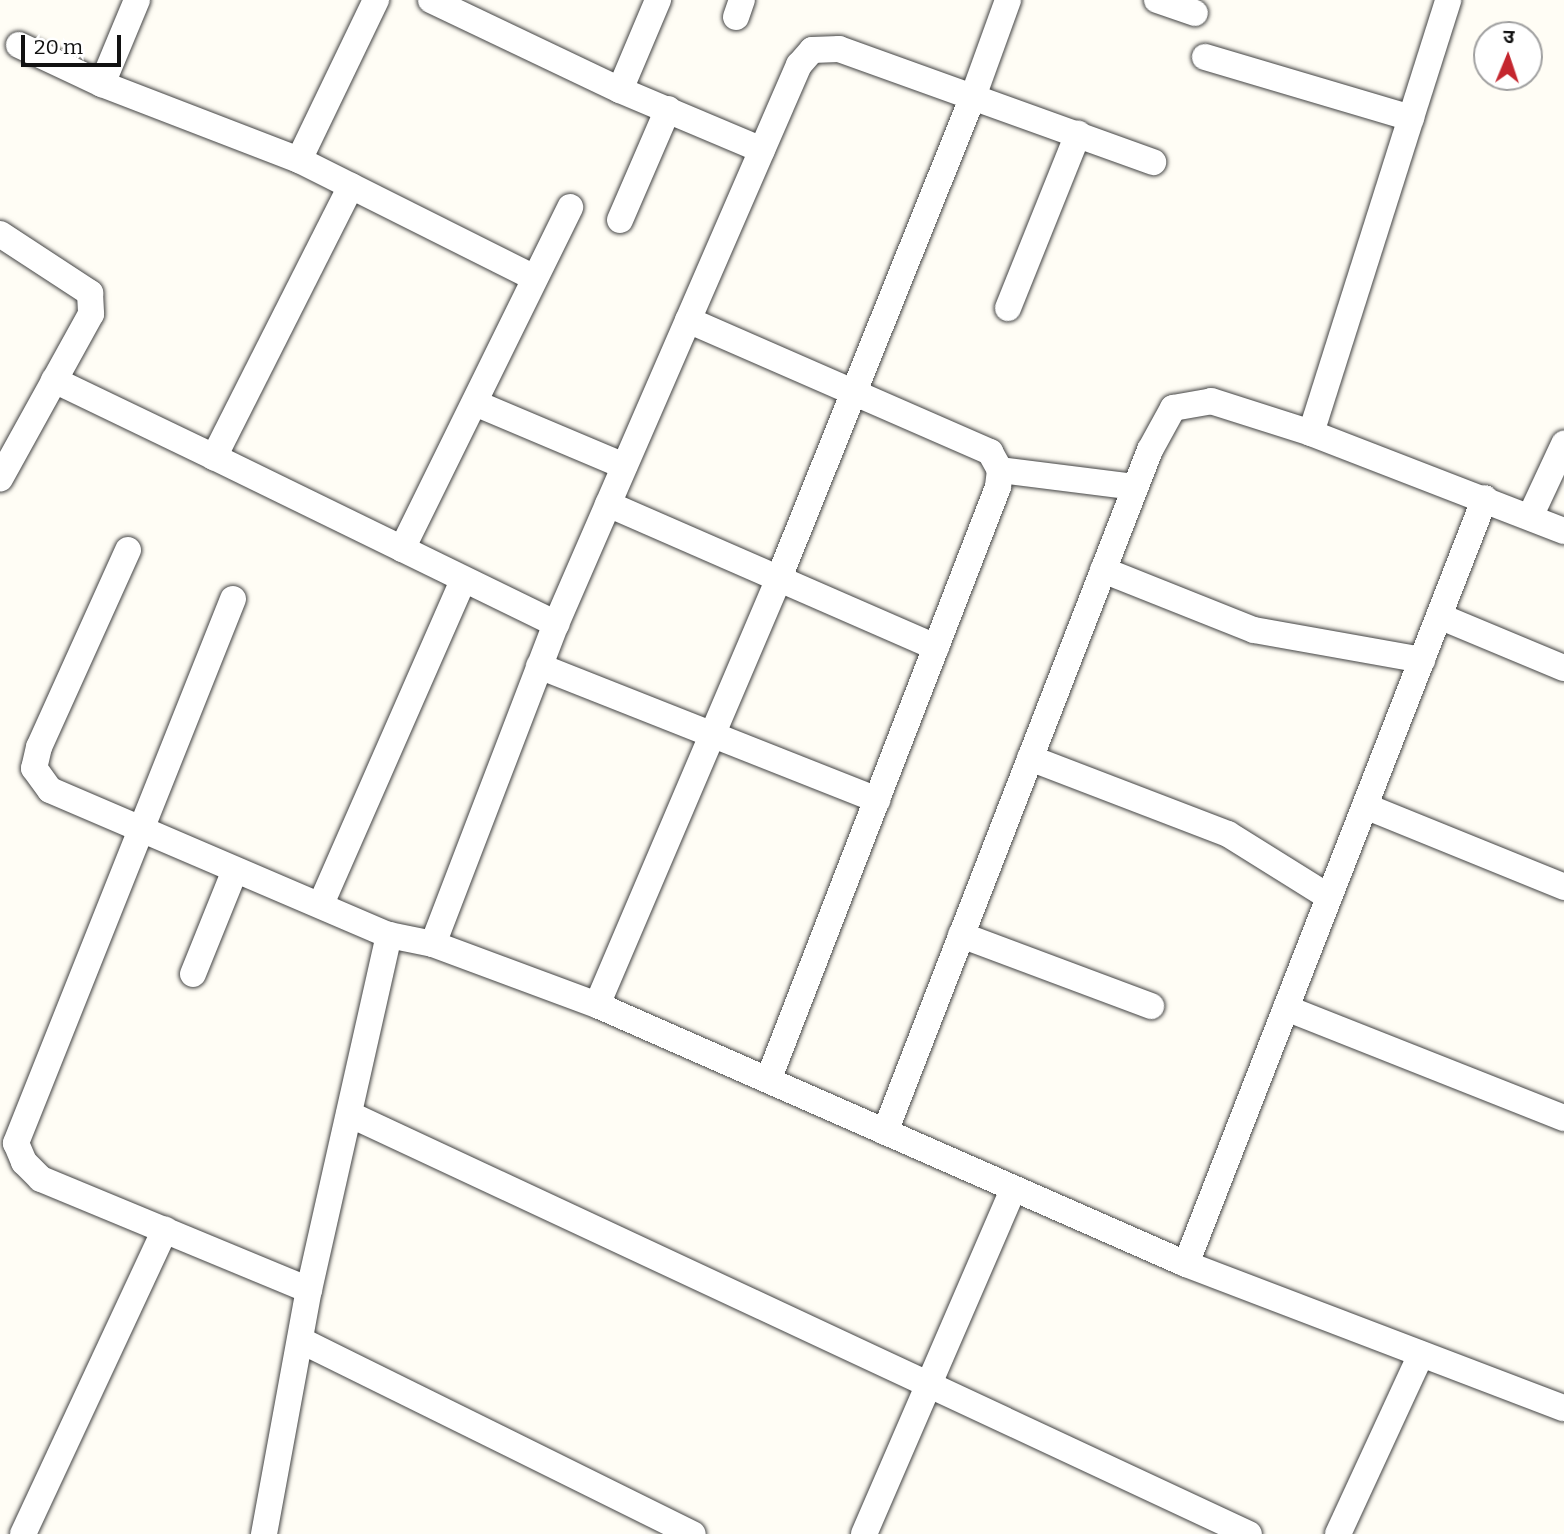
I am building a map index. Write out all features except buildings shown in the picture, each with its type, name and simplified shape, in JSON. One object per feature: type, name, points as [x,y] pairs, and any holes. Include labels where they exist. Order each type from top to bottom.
[{"type":"street","points":[[102,84],[137,0]]},
{"type":"street","points":[[299,160],[376,0]]},
{"type":"street","points":[[430,0],[620,90],[762,149]]},
{"type":"street","points":[[620,90],[658,0]]},
{"type":"street","points":[[597,1005],[855,393],[974,94],[1008,0]]},
{"type":"street","points":[[1157,0],[1195,13]]},
{"type":"street","points":[[1311,433],[1448,0]]},
{"type":"street","points":[[19,45],[102,84],[299,160],[533,277]]},
{"type":"street","points":[[433,944],[556,624],[799,65],[812,50],[839,49],[974,94],[1153,162]]},
{"type":"street","points":[[1205,57],[1411,118]]},
{"type":"street","points":[[620,220],[668,109]]},
{"type":"street","points":[[1008,308],[1078,134]]},
{"type":"street","points":[[215,457],[351,186]]},
{"type":"street","points":[[402,549],[570,206]]},
{"type":"street","points":[[0,234],[90,293],[91,314],[0,479]]},
{"type":"street","points":[[688,320],[990,452],[1000,470],[998,486],[769,1078]]},
{"type":"street","points":[[54,380],[556,624]]},
{"type":"street","points":[[885,1132],[1135,488],[1173,408],[1211,401],[1311,433],[1485,498],[1564,531]]},
{"type":"street","points":[[475,403],[624,466]]},
{"type":"street","points":[[1530,517],[1564,444]]},
{"type":"street","points":[[1000,470],[1135,488]]},
{"type":"street","points":[[1186,1265],[1485,498]]},
{"type":"street","points":[[608,504],[936,647]]},
{"type":"street","points":[[128,550],[39,747],[34,768],[50,790],[141,825],[235,870],[321,904],[389,935],[433,944],[597,1005],[769,1078],[1186,1265],[1564,1408]]},
{"type":"street","points":[[1103,570],[1254,630],[1422,660]]},
{"type":"street","points":[[321,904],[463,581]]},
{"type":"street","points":[[233,599],[16,1143],[24,1162],[41,1179],[309,1290]]},
{"type":"street","points":[[1439,616],[1564,668]]},
{"type":"street","points":[[539,666],[711,737],[877,800]]},
{"type":"street","points":[[1030,758],[1228,834],[1329,897]]},
{"type":"street","points":[[1365,806],[1564,887]]},
{"type":"street","points":[[192,974],[235,870]]},
{"type":"street","points":[[264,1534],[309,1290],[389,935]]},
{"type":"street","points":[[961,935],[1151,1006]]},
{"type":"street","points":[[1286,1008],[1564,1118]]},
{"type":"street","points":[[349,1114],[1249,1534]]},
{"type":"street","points":[[864,1534],[1013,1189]]},
{"type":"street","points":[[23,1534],[165,1230]]},
{"type":"street","points":[[300,1340],[693,1534]]},
{"type":"street","points":[[1338,1534],[1421,1353]]}]
